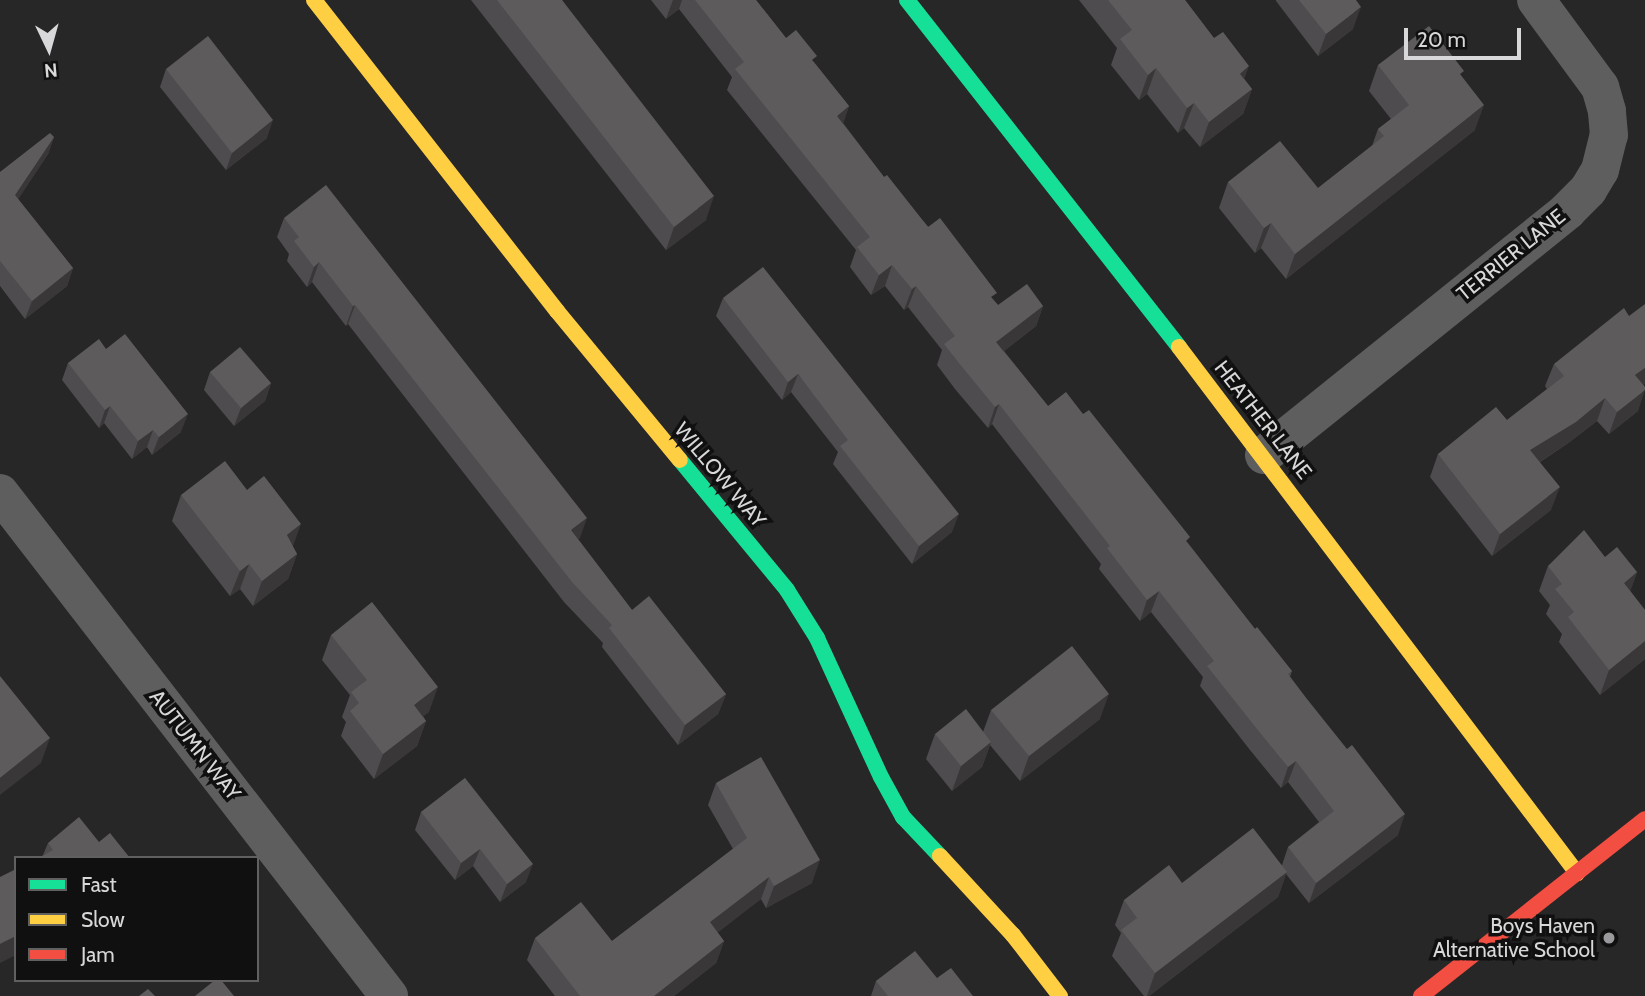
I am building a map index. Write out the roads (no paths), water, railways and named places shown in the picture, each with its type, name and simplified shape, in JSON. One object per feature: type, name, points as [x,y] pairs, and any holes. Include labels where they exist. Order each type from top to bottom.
[{"type":"street","name":"WILLOW WAY","points":[[314,0],[557,312],[787,590],[817,638],[881,777],[903,817],[1013,935],[1060,996]]},
{"type":"street","name":"HEATHER LANE","points":[[907,0],[1264,455],[1577,873]]},
{"type":"street","name":"TERRIER LANE","points":[[1264,455],[1567,211],[1588,190],[1600,170],[1609,135],[1607,111],[1600,87],[1536,0]]},
{"type":"street","name":"AUTUMN WAY","points":[[0,494],[389,996]]},
{"type":"street","points":[[1421,996],[1645,819]]},
{"type":"place","name":"Boys Haven Alternative School","points":[[1609,938]]}]
